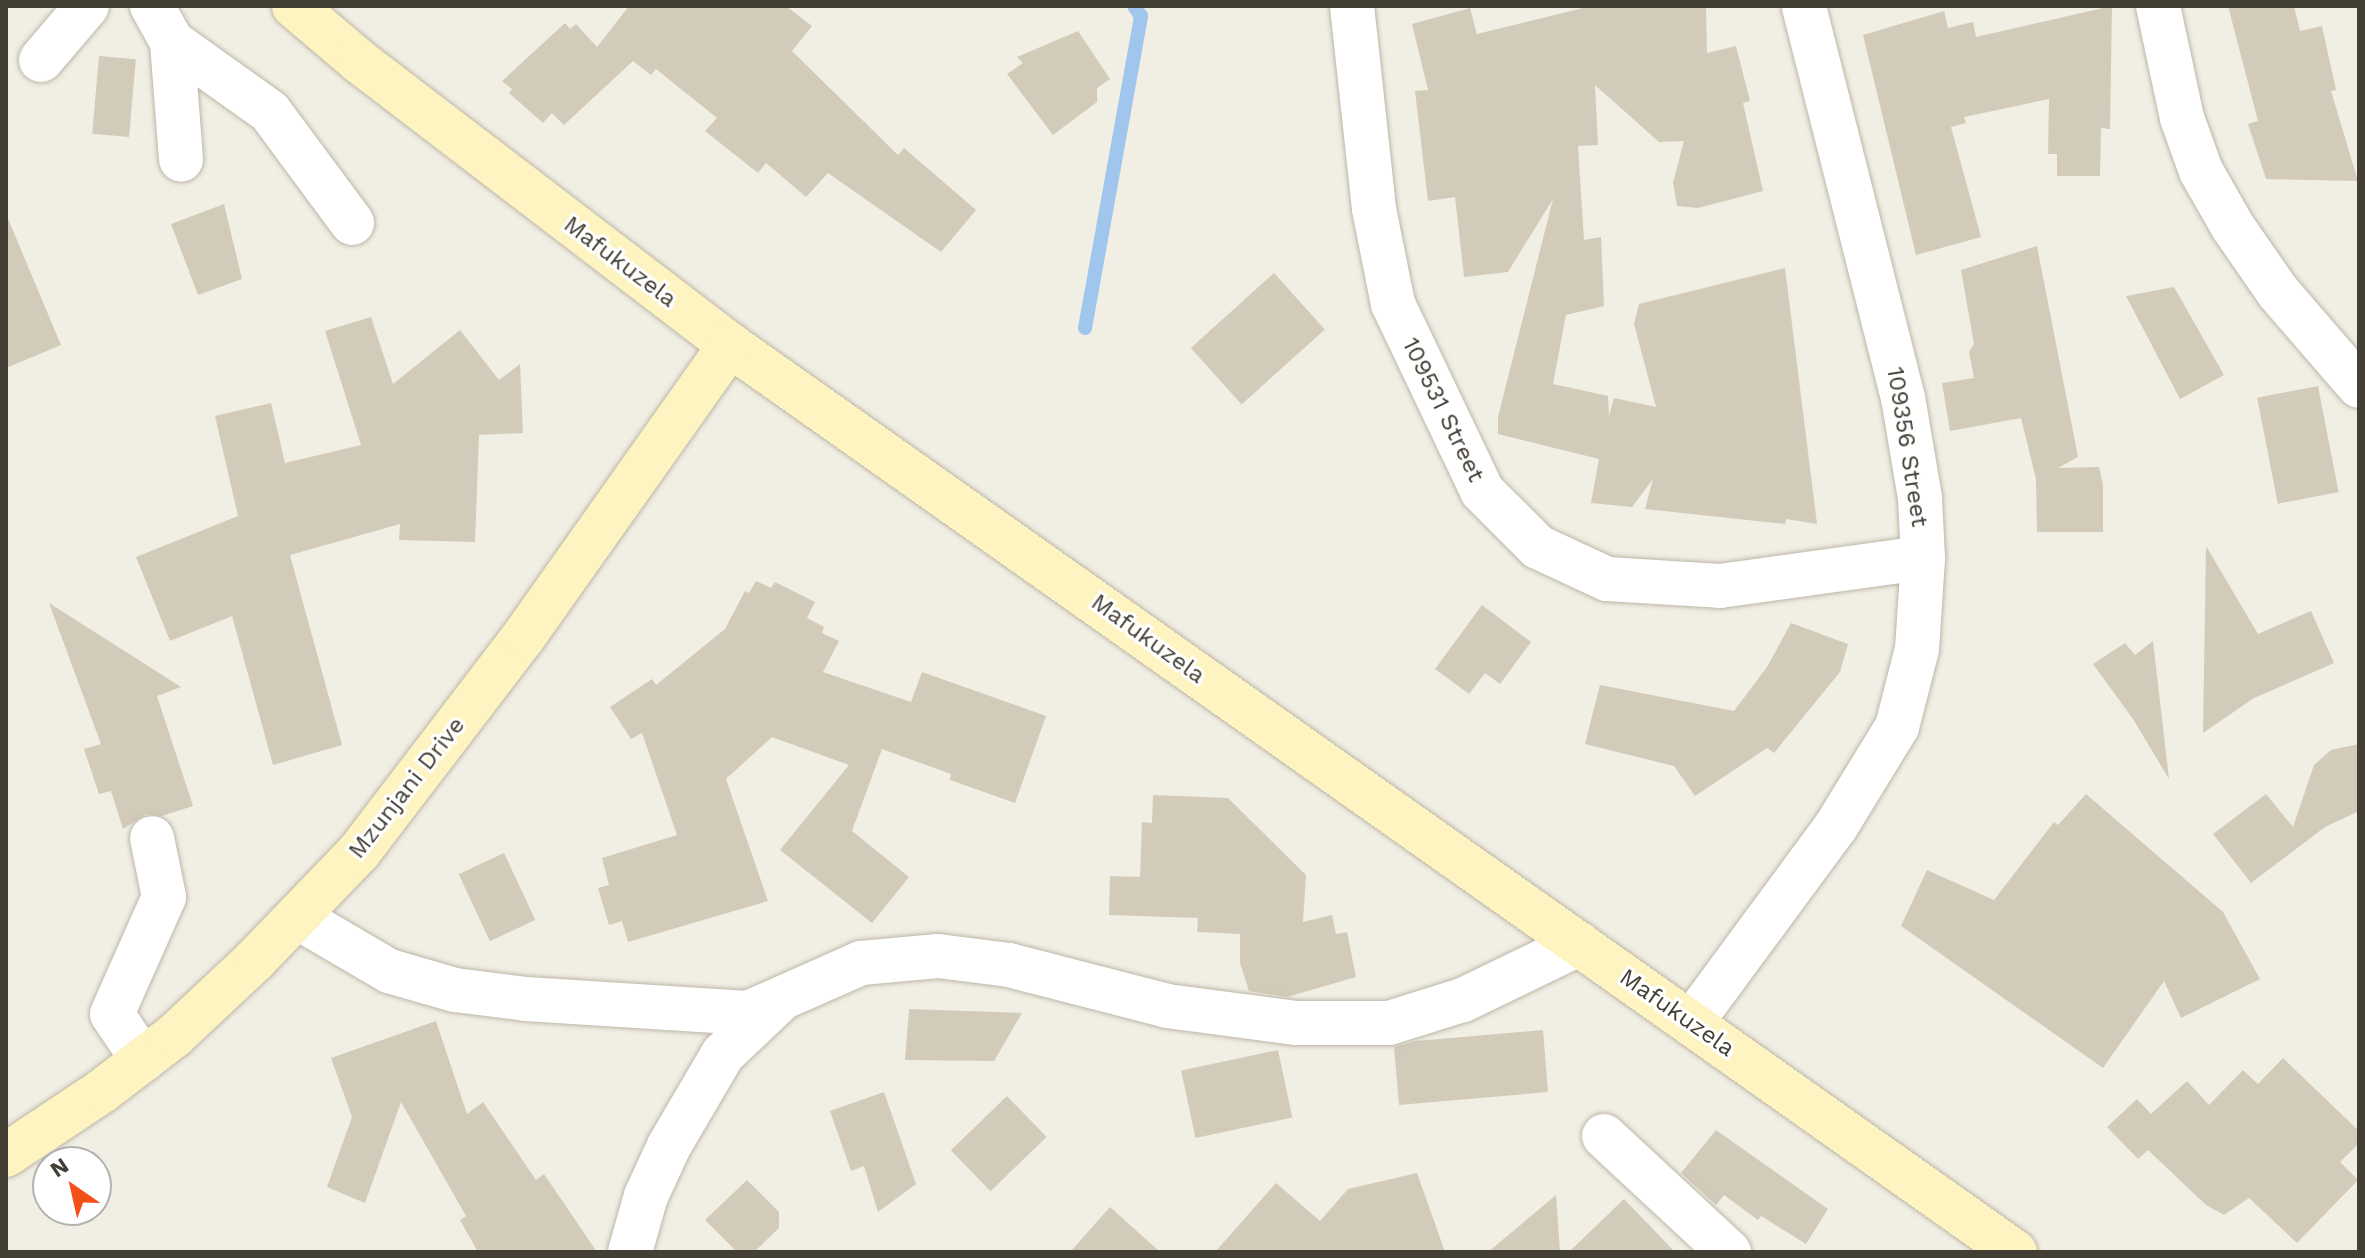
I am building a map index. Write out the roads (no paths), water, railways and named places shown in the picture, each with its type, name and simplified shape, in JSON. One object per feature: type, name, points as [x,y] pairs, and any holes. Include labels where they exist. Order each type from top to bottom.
[{"type":"main road","name":"Mafukuzela","points":[[294,6],[360,62],[730,345],[2015,1252]]},
{"type":"main road","name":"Mzunjani Drive","points":[[6,1155],[174,1036],[359,852],[524,636],[730,345]]},
{"type":"street","points":[[41,60],[87,6]]},
{"type":"street","name":"109531 Street","points":[[1352,6],[1374,209],[1393,304],[1482,491],[1538,547],[1607,579],[1720,586],[1923,558]]},
{"type":"street","name":"109356 Street","points":[[1691,1023],[1835,828],[1897,727],[1917,649],[1923,558],[1920,498],[1903,398],[1804,6]]},
{"type":"street","points":[[2158,6],[2182,118],[2201,171],[2233,227],[2278,292],[2359,386]]},
{"type":"street","points":[[162,24],[181,160]]},
{"type":"street","points":[[162,24],[270,112],[352,223]]},
{"type":"street","points":[[143,1060],[112,1014],[164,897],[152,838]]},
{"type":"street","points":[[297,917],[389,971],[455,990],[526,999],[748,1013],[861,963],[938,956],[1009,965],[1167,1006],[1297,1023],[1389,1023],[1463,1000],[1579,944]]},
{"type":"street","points":[[630,1252],[646,1196],[669,1146],[723,1054],[782,999]]},
{"type":"street","points":[[1604,1136],[1729,1252]]},
{"type":"waterway","points":[[1085,328],[1141,16],[1134,6]]}]
